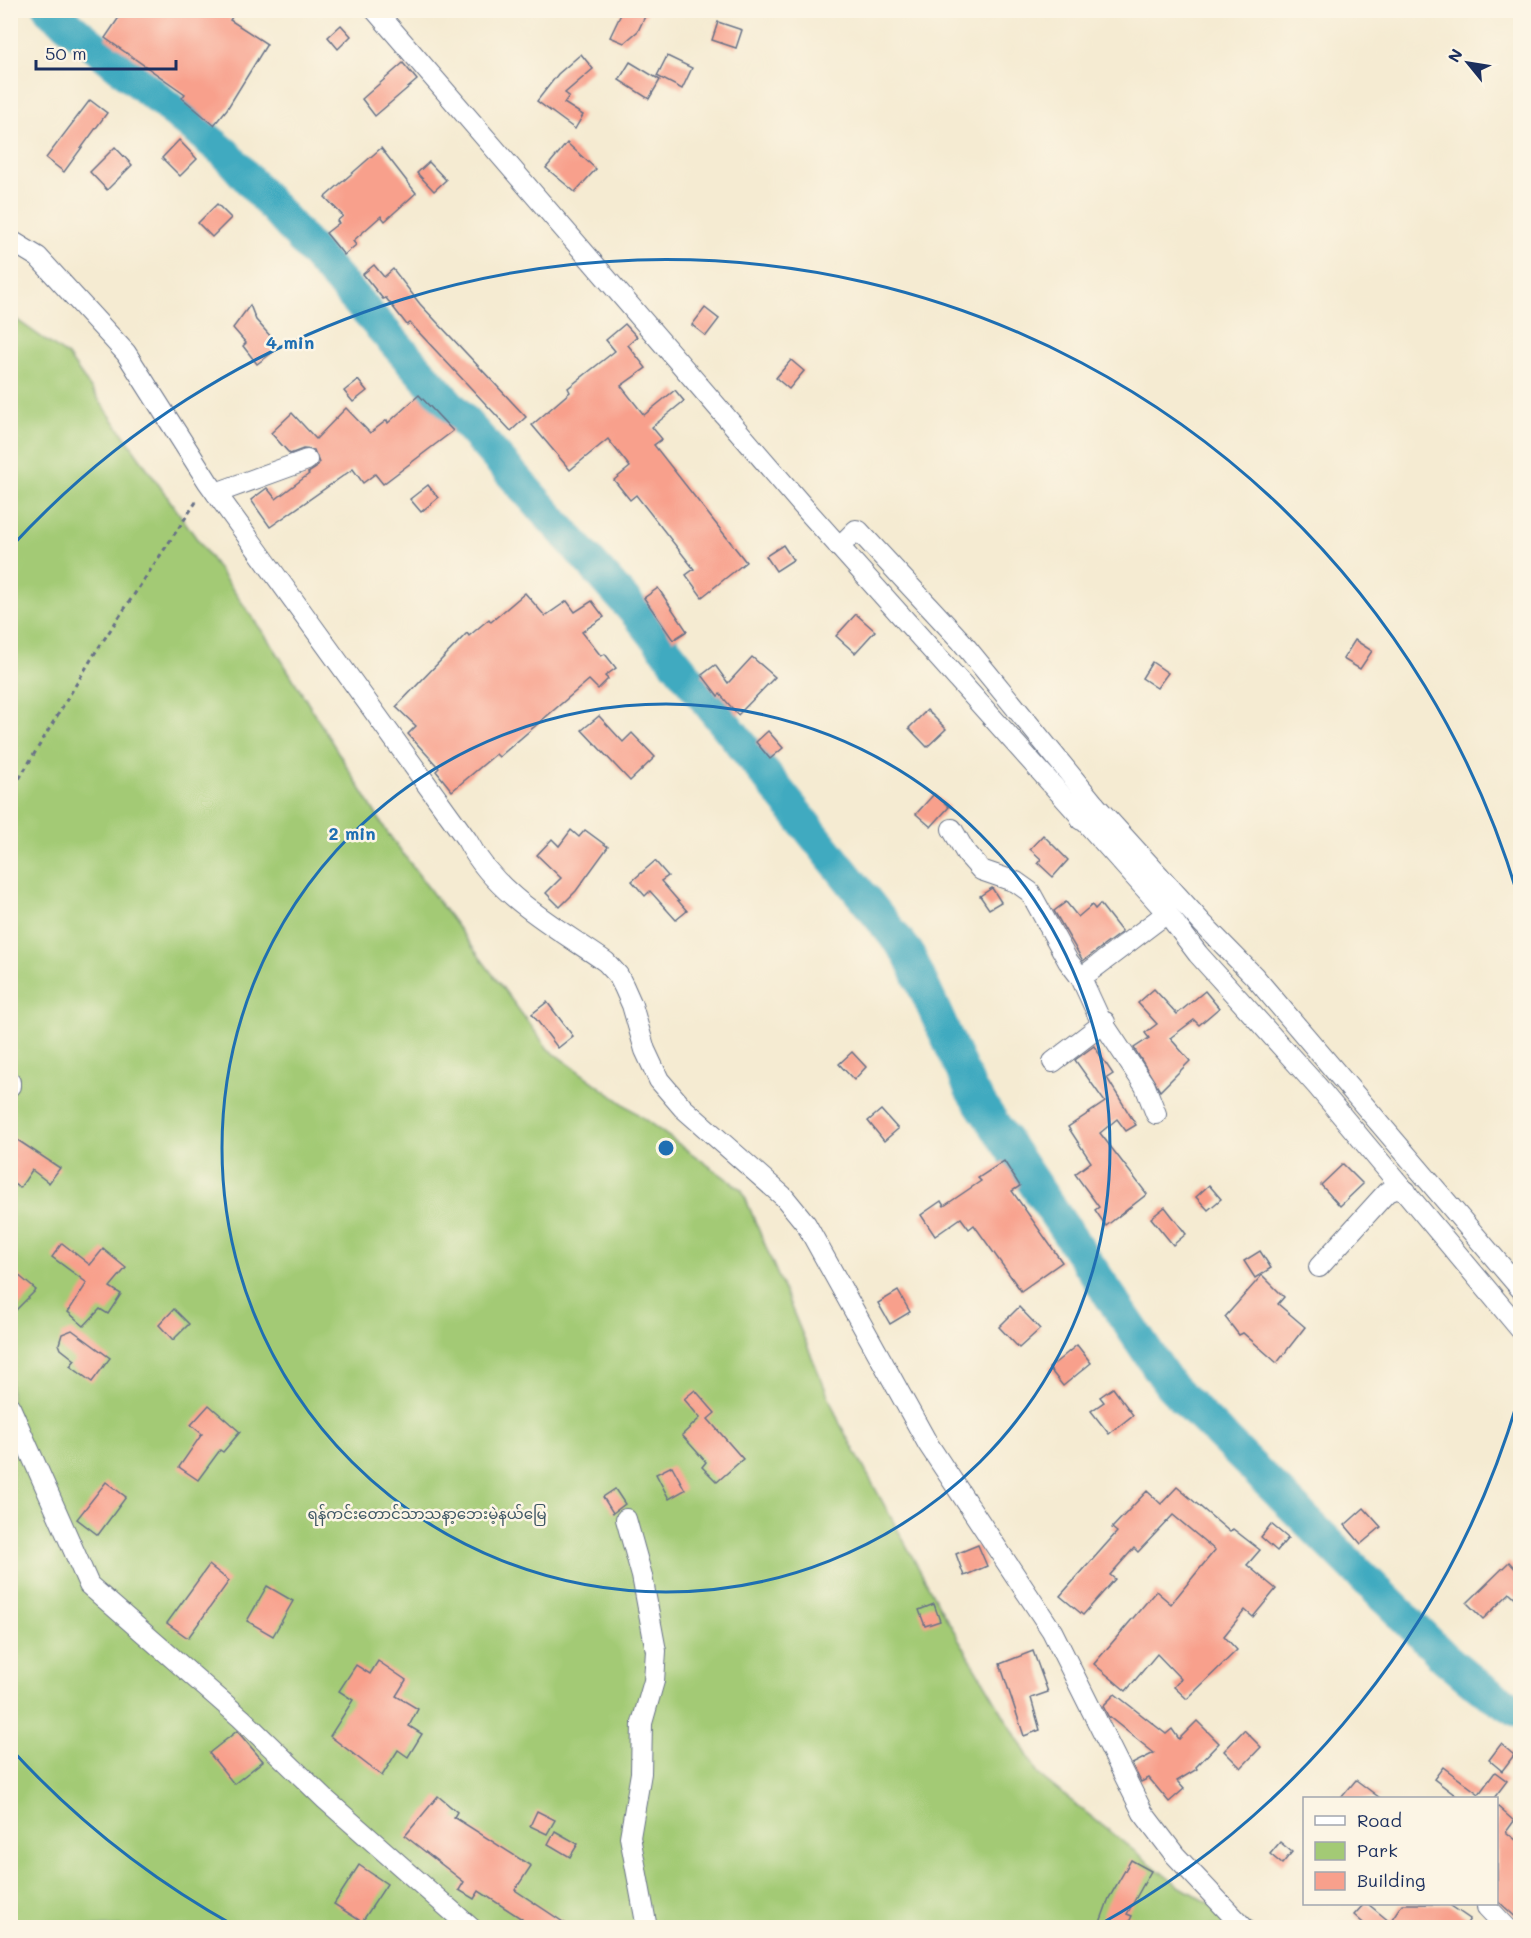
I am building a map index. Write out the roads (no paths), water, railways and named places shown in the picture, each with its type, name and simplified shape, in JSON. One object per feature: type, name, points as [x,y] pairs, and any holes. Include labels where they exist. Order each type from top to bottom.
[{"type":"street","points":[[375,10],[1196,933],[1317,1086],[1521,1329]]},
{"type":"street","points":[[10,240],[38,257],[126,353],[212,488],[467,840],[486,871],[511,895],[606,962],[618,975],[632,1005],[645,1050],[659,1080],[683,1108],[794,1207],[928,1444],[1052,1631],[1143,1813],[1175,1855],[1244,1928]]},
{"type":"street","points":[[212,488],[307,460]]},
{"type":"street","points":[[846,540],[859,531],[955,634],[1088,813],[1167,913],[1254,976],[1521,1288]]},
{"type":"street","points":[[952,829],[975,866],[1024,886],[1030,892],[1068,961],[1081,978],[1099,1017],[1105,1022],[1145,1086],[1156,1113]]},
{"type":"street","points":[[1081,978],[1167,913]]},
{"type":"street","points":[[1053,1062],[1105,1022]]},
{"type":"street","points":[[1319,1267],[1387,1192],[1395,1189],[1406,1191]]},
{"type":"street","points":[[10,1407],[89,1585],[241,1718],[326,1800],[471,1928]]},
{"type":"street","points":[[626,1520],[642,1576],[656,1651],[654,1681],[642,1723],[642,1766],[630,1837],[646,1928]]},
{"type":"street","points":[[1487,1907],[1507,1928]]},
{"type":"waterway","points":[[50,10],[225,153],[642,620],[908,953],[971,1090],[1170,1385],[1444,1657],[1481,1688],[1520,1712]]},
{"type":"park label","name":"ရန်ကင်းတောင်သာသနာ့ဘေးမဲ့နယ်မြေ","points":[[427,1513]]}]
